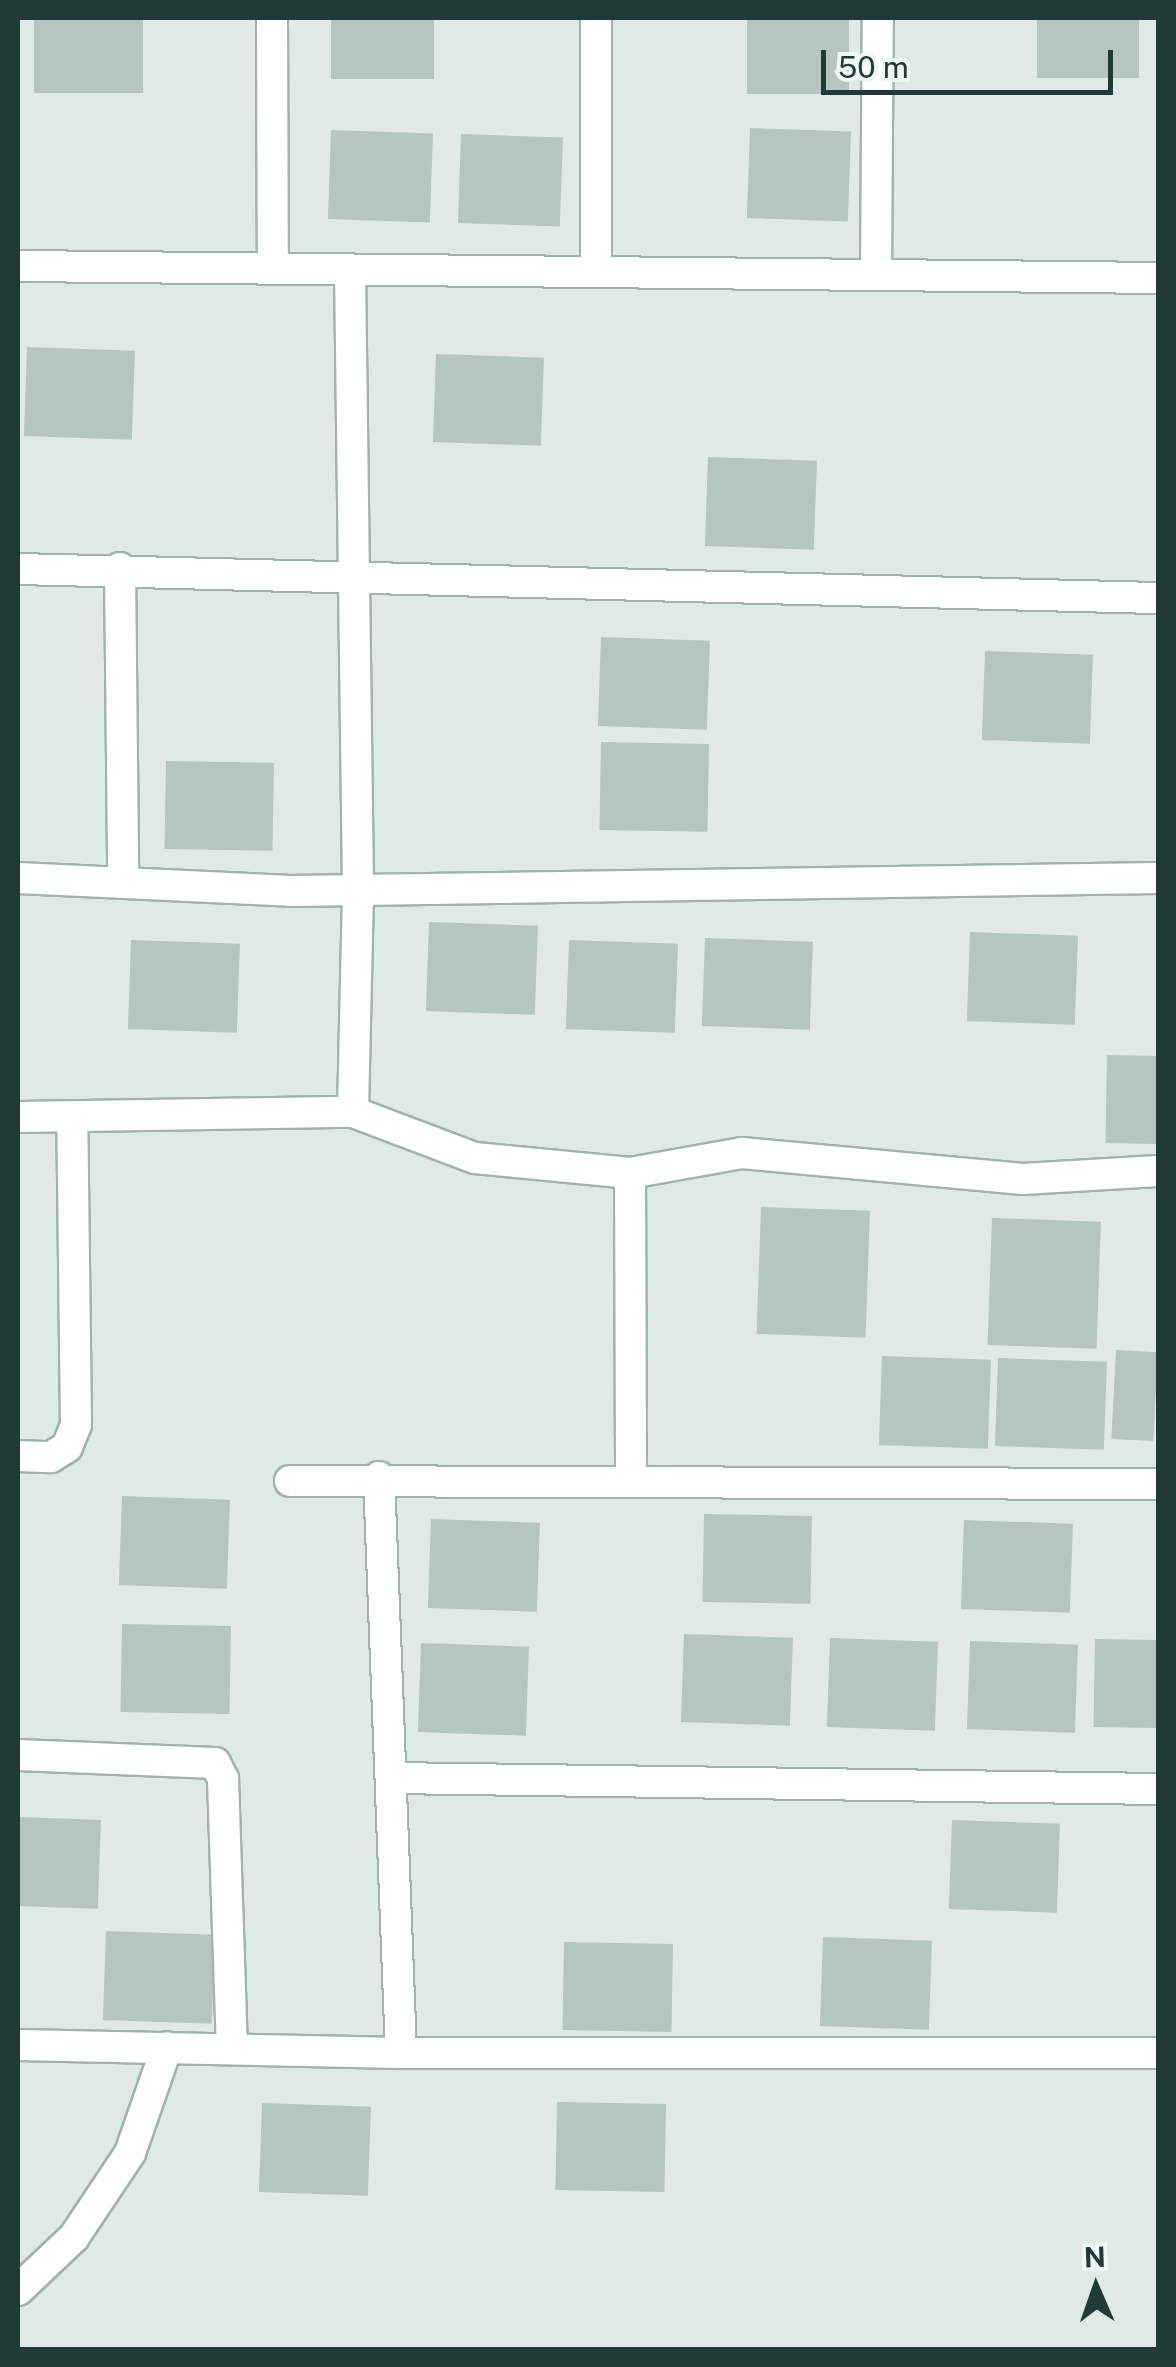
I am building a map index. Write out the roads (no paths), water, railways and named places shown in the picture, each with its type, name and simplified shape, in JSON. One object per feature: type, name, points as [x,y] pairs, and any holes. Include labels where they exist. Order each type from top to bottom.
[{"type":"street","points":[[272,18],[273,268]]},
{"type":"street","points":[[596,18],[596,272]]},
{"type":"street","points":[[876,274],[878,18]]},
{"type":"street","points":[[18,266],[1158,278]]},
{"type":"street","points":[[350,269],[358,891],[353,1112]]},
{"type":"street","points":[[120,568],[123,880]]},
{"type":"street","points":[[18,569],[356,574],[657,590],[1158,598]]},
{"type":"street","points":[[18,878],[358,891],[1158,878]]},
{"type":"street","points":[[18,1117],[353,1112],[475,1158],[630,1173],[742,1153],[1023,1178],[1158,1171]]},
{"type":"street","points":[[18,1456],[51,1457],[67,1446],[76,1425],[72,1117]]},
{"type":"street","points":[[630,1173],[632,1482]]},
{"type":"street","points":[[379,1477],[402,2053]]},
{"type":"street","points":[[290,1482],[379,1477],[1158,1484]]},
{"type":"street","points":[[18,1755],[215,1763],[224,1779],[232,2049]]},
{"type":"street","points":[[390,1778],[1158,1789]]},
{"type":"street","points":[[18,2045],[402,2053],[1158,2053]]},
{"type":"street","points":[[18,2290],[74,2237],[130,2153],[167,2047]]}]
